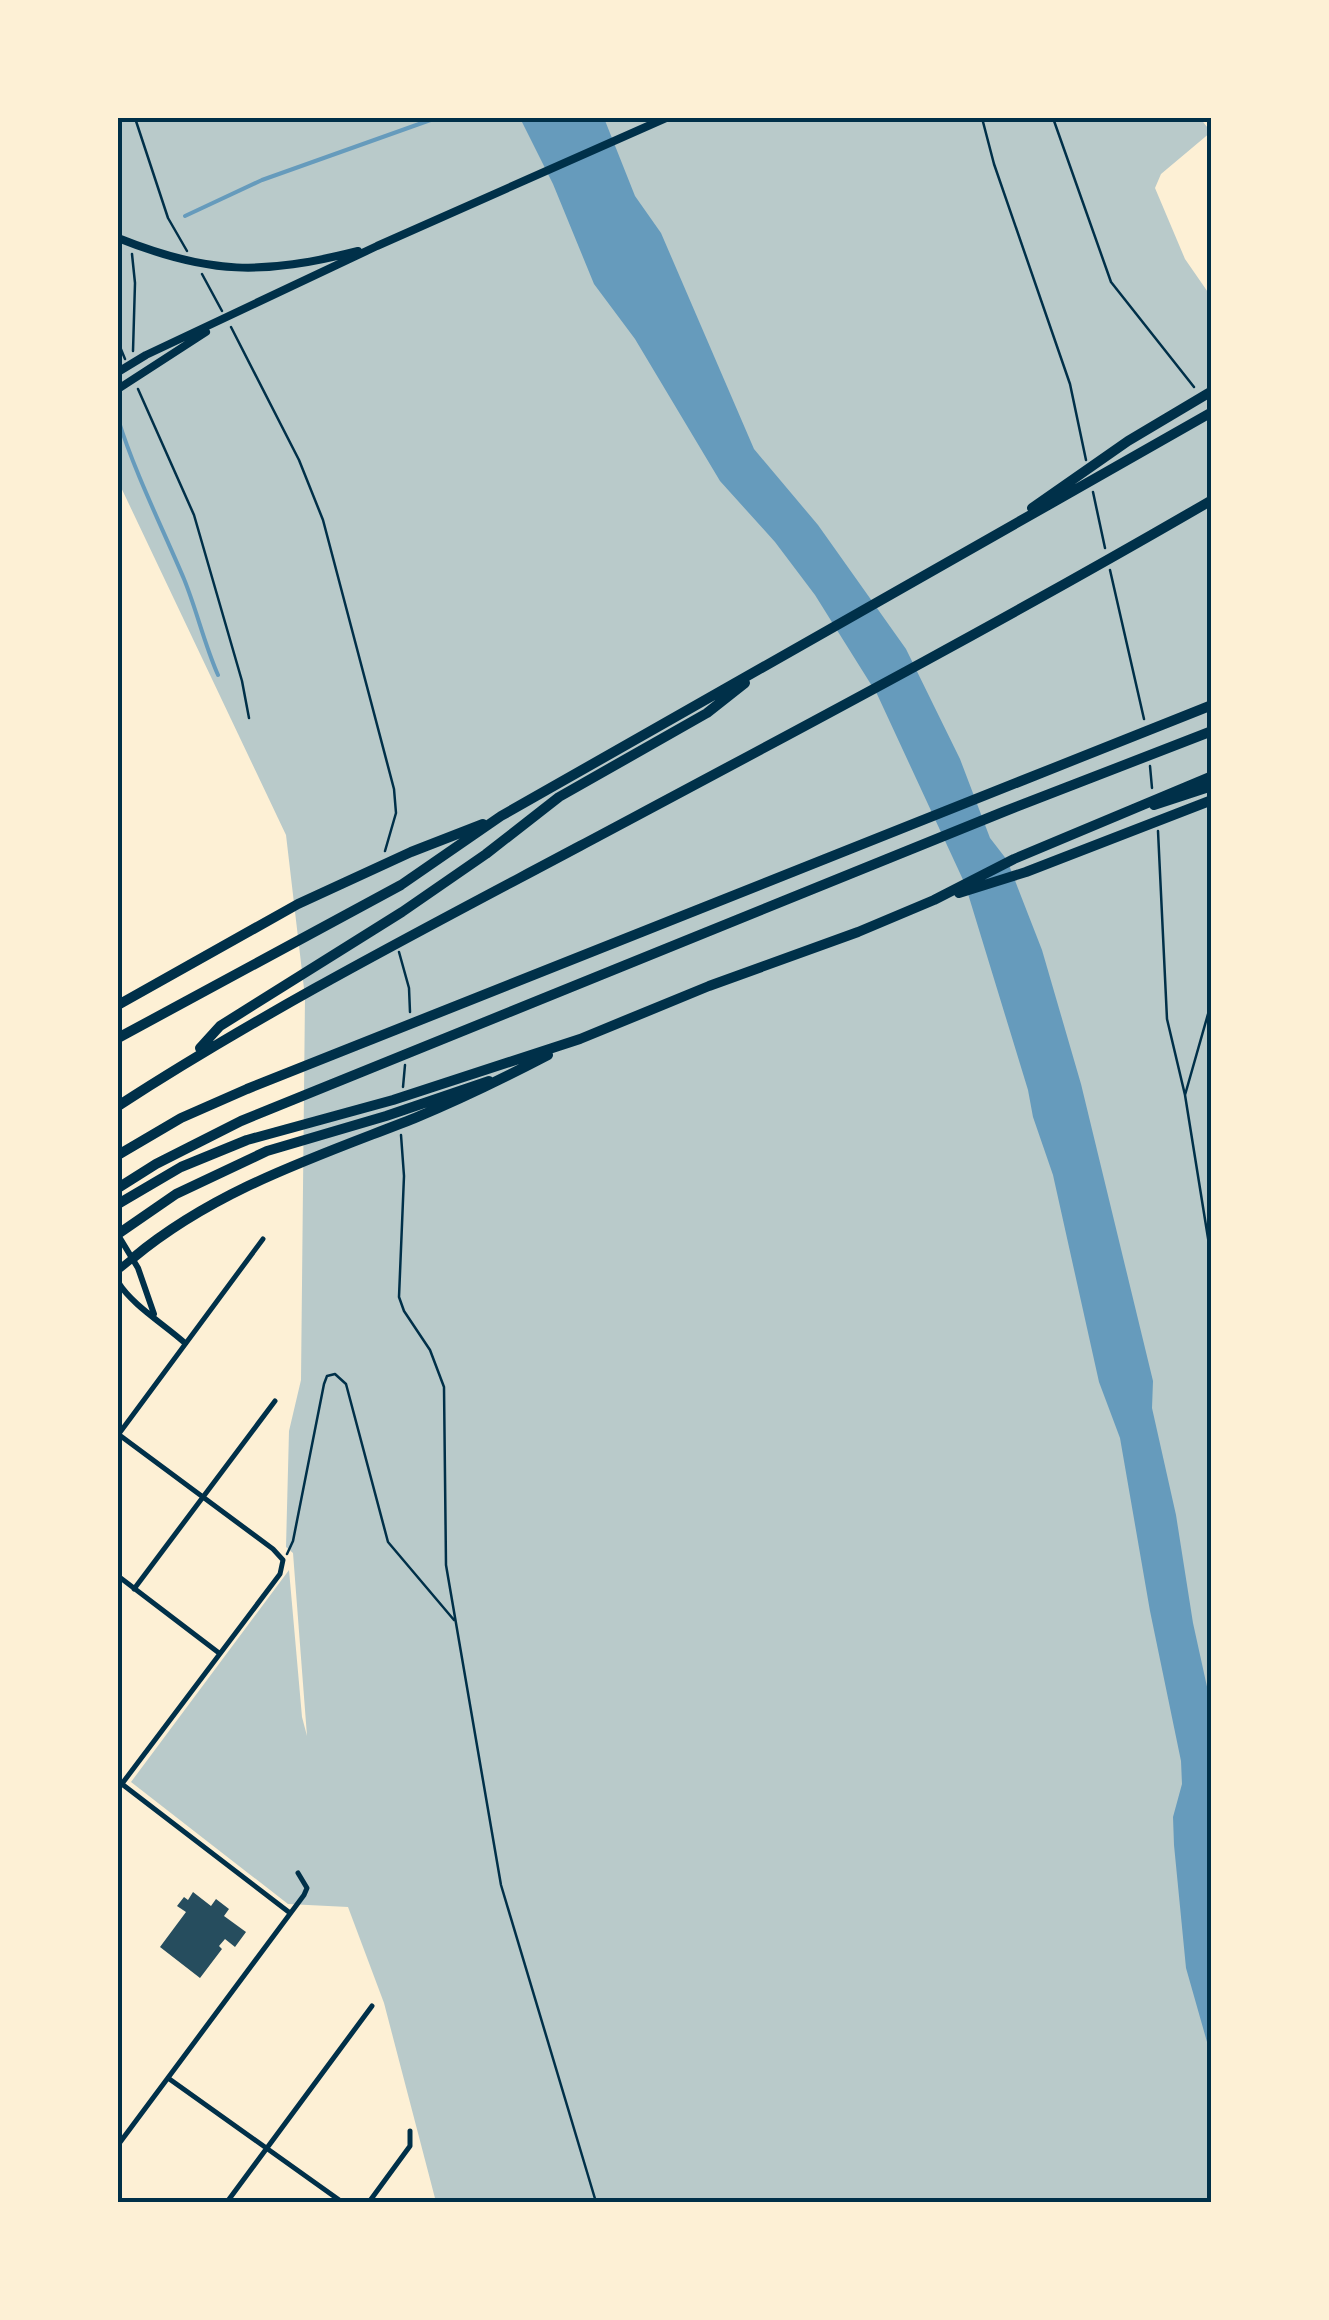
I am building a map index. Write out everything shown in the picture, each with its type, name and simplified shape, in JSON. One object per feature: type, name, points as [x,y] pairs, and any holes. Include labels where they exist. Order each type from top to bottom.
[{"type":"highway","points":[[1010,525],[1082,472],[1212,391]]},
{"type":"highway","points":[[118,1038],[415,876],[501,816],[1212,412]]},
{"type":"highway","points":[[122,1103],[232,1034],[829,714],[1212,500]]},
{"type":"highway","points":[[193,1057],[220,1026],[336,957],[453,878],[559,797],[707,713],[775,660]]},
{"type":"highway","points":[[118,1155],[181,1118],[247,1089],[1212,705]]},
{"type":"highway","points":[[118,1188],[241,1121],[1003,812],[1212,732]]},
{"type":"highway","points":[[934,900],[1014,859],[1212,776]]},
{"type":"highway","points":[[1119,816],[1212,786]]},
{"type":"highway","points":[[132,1258],[171,1227],[234,1190],[462,1098],[580,1040],[934,900],[1026,872],[1212,800]]},
{"type":"highway","points":[[118,1005],[298,904],[501,816]]},
{"type":"highway","points":[[118,1204],[180,1168],[247,1140],[393,1100],[580,1040]]},
{"type":"highway","points":[[118,1234],[176,1194],[267,1151],[508,1076]]},
{"type":"main road","points":[[118,372],[376,246],[666,118]]},
{"type":"main road","points":[[118,238],[190,263],[230,269],[309,263],[376,246]]},
{"type":"main road","points":[[118,389],[234,314]]},
{"type":"main road","points":[[118,1270],[132,1258]]},
{"type":"street","points":[[118,1234],[155,1315]]},
{"type":"street","points":[[264,1239],[118,1434],[273,1548],[283,1560],[280,1574],[119,1785],[290,1914]]},
{"type":"street","points":[[118,1282],[136,1304],[155,1315],[185,1343]]},
{"type":"street","points":[[134,1589],[276,1401]]},
{"type":"street","points":[[118,1576],[220,1653]]},
{"type":"street","points":[[118,2145],[290,1914],[306,1888],[298,1873]]},
{"type":"street","points":[[226,2202],[372,2006]]},
{"type":"street","points":[[168,2078],[342,2202]]},
{"type":"street","points":[[369,2202],[410,2146],[410,2132]]},
{"type":"path","points":[[135,118],[168,218],[186,250]]},
{"type":"path","points":[[982,118],[994,164],[1070,384],[1089,474]]},
{"type":"path","points":[[1053,118],[1111,282],[1193,386]]},
{"type":"path","points":[[133,360],[134,260]]},
{"type":"path","points":[[196,264],[284,429],[322,520],[394,789],[396,813],[384,859]]},
{"type":"path","points":[[118,342],[125,358]]},
{"type":"path","points":[[138,389],[194,515],[242,680],[249,718]]},
{"type":"path","points":[[1093,492],[1105,546]]},
{"type":"path","points":[[1108,564],[1145,730]]},
{"type":"path","points":[[1150,766],[1154,802]]},
{"type":"path","points":[[1156,820],[1167,1019],[1185,1094],[1212,1263]]},
{"type":"path","points":[[399,952],[409,988],[410,1018]]},
{"type":"path","points":[[1185,1094],[1212,1000]]},
{"type":"path","points":[[402,1099],[407,1050]]},
{"type":"path","points":[[401,1118],[404,1176],[399,1296],[404,1311],[430,1350],[444,1387],[446,1564],[501,1885],[596,2202]]},
{"type":"path","points":[[288,1552],[324,1384],[328,1376],[335,1374],[346,1384],[388,1542],[455,1621]]},
{"type":"shaded area","points":[[118,118],[1200,118],[1211,132],[1161,174],[1155,188],[1185,259],[1212,298],[1211,2202],[436,2202],[384,2003],[348,1907],[288,1904],[131,1782],[289,1570],[307,1736],[293,1553],[286,1547],[289,1431],[301,1380],[305,997],[286,835],[118,481]]},
{"type":"water","points":[[520,118],[604,118],[635,196],[661,233],[754,449],[818,525],[906,649],[960,759],[990,838],[1007,860],[1042,950],[1081,1084],[1153,1381],[1152,1408],[1211,1705],[1211,2056],[1186,1968],[1173,1817],[1182,1784],[1181,1761],[1120,1438],[1099,1382],[1053,1175],[965,884],[877,694],[815,595],[775,542],[720,481],[635,339],[594,284],[553,184]]},
{"type":"building","points":[[193,1892],[211,1906],[216,1899],[229,1909],[224,1916],[246,1932],[235,1947],[225,1939],[200,1978],[160,1947],[186,1912],[177,1906]]},
{"type":"waterway","points":[[185,216],[262,180],[436,118]]},
{"type":"waterway","points":[[118,419],[184,579],[218,675]]}]
